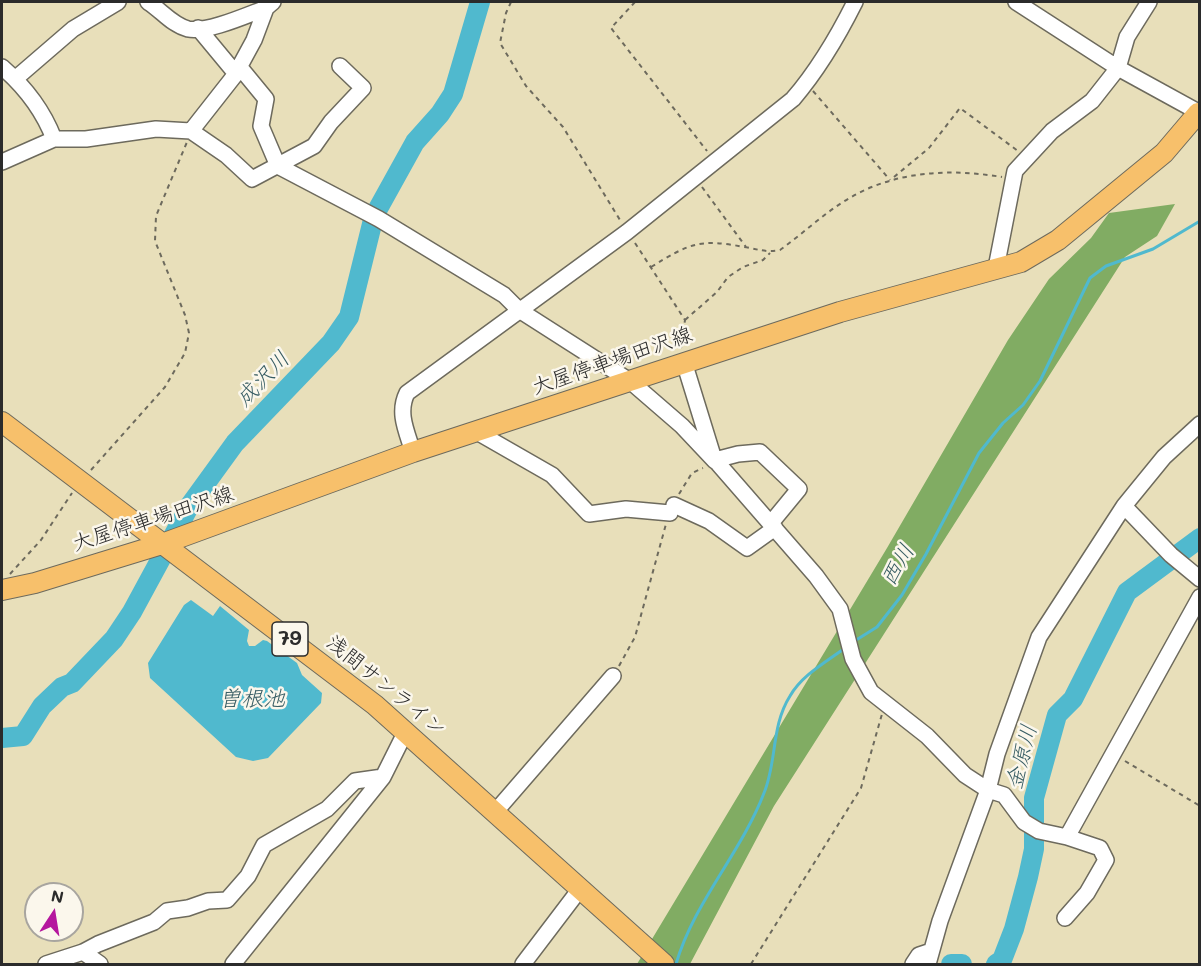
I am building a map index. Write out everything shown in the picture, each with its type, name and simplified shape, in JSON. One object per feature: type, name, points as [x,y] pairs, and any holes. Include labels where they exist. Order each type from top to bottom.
[{"type":"main road","name":"大屋停車場田沢線","points":[[5,583],[35,583],[171,544],[413,452],[684,362],[840,312],[1021,262],[1058,240],[1164,153],[1199,112]]},
{"type":"main road","name":"浅間サンライン","points":[[2,422],[171,544],[406,731],[664,964]]},
{"type":"street","points":[[15,79],[72,29],[118,2]]},
{"type":"street","points":[[148,2],[175,23],[189,29],[216,25],[269,5]]},
{"type":"street","points":[[413,452],[402,417],[401,405],[406,393],[627,232],[792,99],[806,83],[841,30],[855,2]]},
{"type":"street","points":[[1016,2],[1118,68],[1199,112]]},
{"type":"street","points":[[996,268],[1015,171],[1052,131],[1092,101],[1118,68],[1127,37],[1149,2]]},
{"type":"street","points":[[190,130],[238,70],[269,5]]},
{"type":"street","points":[[198,28],[232,69],[243,71],[266,99],[261,126],[278,166],[379,219],[504,295],[519,310],[630,381],[682,426],[715,461],[773,525],[840,609],[853,659],[871,692],[927,736],[965,775],[988,790],[1004,795],[1034,828],[1100,848],[1106,860],[1087,893],[1065,918]]},
{"type":"street","points":[[2,162],[54,139],[86,139],[156,129],[190,130],[226,155],[252,179],[314,146],[331,122],[363,88],[340,66]]},
{"type":"street","points":[[2,67],[45,115],[54,139]]},
{"type":"street","points":[[684,362],[715,461]]},
{"type":"street","points":[[925,960],[988,790],[1001,743],[1039,637],[1124,506],[1164,457],[1200,424]]},
{"type":"street","points":[[477,432],[552,475],[589,514],[626,509],[672,509],[709,521],[747,548],[773,525],[799,489],[760,452],[738,454],[715,461]]},
{"type":"street","points":[[1124,506],[1170,555],[1200,579]]},
{"type":"street","points":[[1067,837],[1200,597]]},
{"type":"street","points":[[496,811],[613,676]]},
{"type":"street","points":[[233,964],[383,777],[406,731]]},
{"type":"street","points":[[46,964],[83,952],[154,922],[167,911],[188,908],[208,901],[227,900],[248,876],[264,845],[327,809],[355,781],[383,777]]},
{"type":"street","points":[[523,964],[580,889]]},
{"type":"street","points":[[83,952],[100,964]]},
{"type":"path","points":[[511,2],[506,13],[500,43],[526,86],[563,127],[627,232],[685,320],[681,351],[684,362]]},
{"type":"path","points":[[635,2],[611,28],[716,162]]},
{"type":"path","points":[[806,83],[890,180]]},
{"type":"path","points":[[890,180],[928,148],[960,108],[1027,157]]},
{"type":"path","points":[[90,471],[165,387],[185,353],[189,333],[185,315],[155,241],[156,216],[174,177],[190,130]]},
{"type":"path","points":[[685,320],[717,292],[728,277],[743,267],[763,260],[770,253],[780,250],[843,202],[890,180],[931,172],[976,173],[1014,179]]},
{"type":"path","points":[[695,177],[746,247]]},
{"type":"path","points":[[651,267],[682,247],[711,242],[770,253]]},
{"type":"path","points":[[613,676],[635,637],[672,509],[692,474],[715,461]]},
{"type":"path","points":[[5,583],[41,540],[77,487]]},
{"type":"path","points":[[751,964],[861,788],[885,703]]},
{"type":"path","points":[[1112,753],[1200,806]]},
{"type":"green space","points":[[1175,204],[1157,236],[1125,257],[774,806],[690,964],[637,964],[887,548],[1008,340],[1049,279],[1091,238],[1109,213]]},
{"type":"water","name":"曽根池","points":[[191,600],[213,616],[220,606],[249,630],[247,641],[249,646],[255,646],[263,640],[267,641],[297,663],[302,675],[322,693],[321,703],[268,758],[253,761],[236,757],[150,678],[148,663],[184,605]]},
{"type":"waterway","name":"成沢川","points":[[2,738],[23,736],[42,706],[62,687],[72,683],[114,639],[132,612],[190,505],[235,443],[331,343],[349,317],[374,216],[415,142],[440,114],[453,94],[480,2]]},
{"type":"waterway","name":"西川","points":[[853,642],[877,627],[902,595],[979,453],[1003,423],[1023,405],[1040,381],[1090,278],[1106,266],[1153,249],[1200,221]]},
{"type":"waterway","name":"金原川","points":[[996,964],[1002,960],[1014,929],[1028,877],[1034,849],[1034,798],[1057,715],[1073,699],[1127,592],[1200,538]]},
{"type":"waterway","name":"西川","points":[[676,964],[694,920],[743,836],[764,793],[780,719],[790,696],[808,675],[845,648]]},
{"type":"waterway","name":"金原川","points":[[951,964],[962,964]]}]
